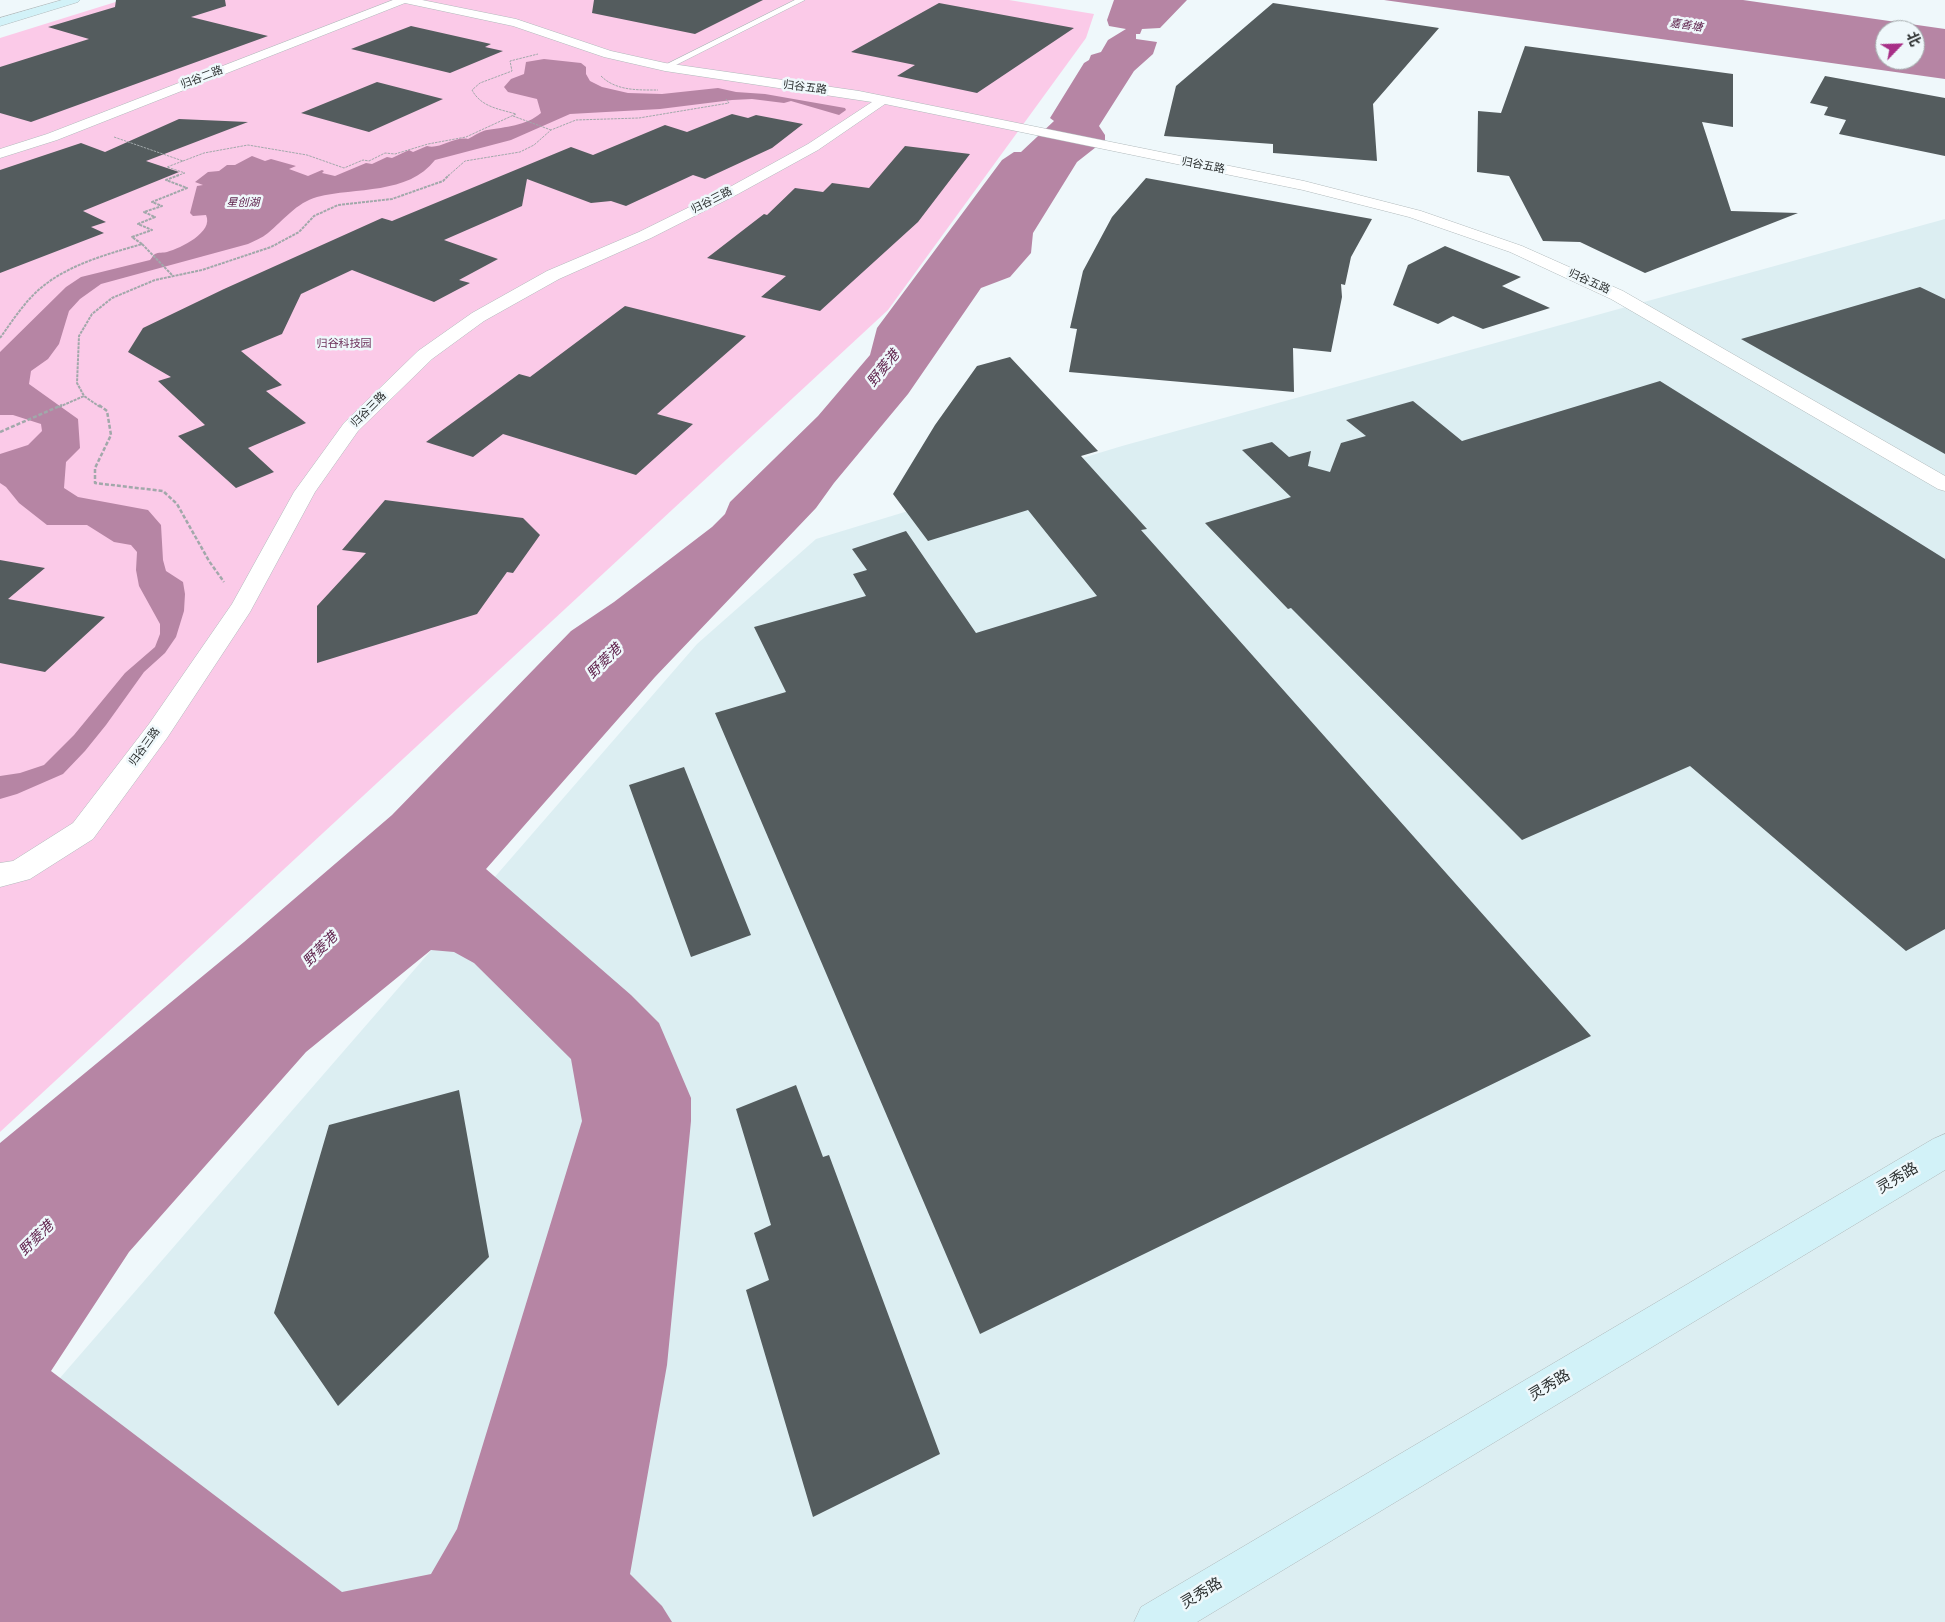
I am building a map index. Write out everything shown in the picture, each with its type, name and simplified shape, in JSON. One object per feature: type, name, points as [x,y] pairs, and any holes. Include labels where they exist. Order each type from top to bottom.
[{"type":"street","points":[[0,22],[74,0]]},
{"type":"street","name":"归谷五路","points":[[405,0],[516,23],[608,54],[665,67],[883,100],[1304,186],[1415,214],[1516,249],[1618,295],[1945,485]]},
{"type":"street","name":"归谷二路","points":[[0,154],[81,126],[405,0]]},
{"type":"street","name":"归谷三路","points":[[0,876],[20,870],[83,831],[158,731],[242,607],[305,492],[351,427],[425,355],[478,317],[554,275],[645,235],[813,148],[883,100]]},
{"type":"street","name":"灵秀路","points":[[1156,1622],[1945,1151]]},
{"type":"lane","points":[[665,67],[801,0]]},
{"type":"path","points":[[173,276],[149,250],[132,237],[152,230],[138,224],[155,217],[144,212],[162,206],[152,202],[187,188],[166,180],[185,173],[167,167],[204,153],[248,145],[307,155],[344,168],[363,160],[369,162],[387,153],[393,154],[409,147],[414,148],[443,140],[448,141],[460,135],[466,137],[516,114],[482,104],[475,98],[472,90],[480,83],[512,71],[510,61],[545,52],[585,46]]},
{"type":"path","points":[[242,607],[209,560],[176,504],[163,491],[95,483],[95,468],[111,435],[107,411],[84,396],[77,383],[79,336],[92,314],[112,298],[155,280],[240,259],[271,247],[299,232],[314,216],[338,205],[399,197],[442,181],[465,162],[520,152],[534,145],[551,130],[576,120],[639,118],[729,103]]},
{"type":"path","points":[[512,116],[551,130]]},
{"type":"path","points":[[81,126],[183,161]]},
{"type":"path","points":[[0,338],[31,297],[48,284],[80,265],[142,244]]},
{"type":"path","points":[[0,432],[84,396]]},
{"type":"shaded area","points":[[1945,219],[1945,1622],[0,1622],[0,1447],[697,644],[816,539],[1122,446]]},
{"type":"green space","name":"归谷科技园","points":[[122,0],[1009,0],[1094,14],[1086,38],[888,310],[0,1132],[0,38]]},
{"type":"water","name":"野菱港","points":[[1114,0],[1187,0],[1160,28],[1142,29],[1140,34],[1136,34],[1136,39],[1157,42],[1153,54],[1134,71],[1099,126],[1105,135],[1105,140],[1077,162],[1033,233],[1031,253],[1010,277],[981,288],[908,394],[834,483],[816,508],[655,677],[486,869],[631,995],[659,1023],[691,1098],[691,1121],[667,1365],[630,1574],[662,1606],[672,1622],[0,1622],[0,1143],[244,942],[392,815],[571,631],[614,602],[712,527],[725,514],[730,502],[818,416],[870,355],[877,328],[1002,160],[1014,152],[1021,152],[1054,121],[1050,118],[1084,63],[1089,60],[1091,55],[1101,52],[1108,40],[1126,29],[1109,26],[1107,20]],"holes":[[[431,950],[454,952],[474,963],[571,1059],[582,1121],[457,1529],[431,1574],[342,1592],[51,1371],[129,1252],[306,1052]]]},
{"type":"water","name":"嘉善塘","points":[[1384,0],[1743,0],[1882,20],[1875,20],[1875,69]]},
{"type":"water","points":[[1925,26],[1945,29],[1945,79],[1881,70],[1925,70]]},
{"type":"water","name":"星创湖","points":[[544,59],[581,63],[586,67],[586,74],[590,81],[602,87],[628,93],[662,94],[718,88],[736,92],[765,94],[845,108],[846,110],[839,115],[791,101],[784,103],[752,99],[660,109],[570,114],[511,140],[435,160],[424,171],[411,179],[396,184],[317,197],[303,203],[266,235],[248,244],[101,284],[80,299],[69,311],[59,344],[48,359],[31,371],[29,384],[78,419],[80,448],[66,462],[64,488],[78,497],[148,510],[161,525],[163,560],[166,571],[183,582],[185,594],[184,611],[176,637],[165,653],[144,672],[106,725],[63,774],[17,794],[0,799],[0,776],[20,773],[44,765],[74,735],[125,673],[155,647],[160,634],[160,624],[139,586],[136,570],[137,552],[131,545],[114,542],[87,525],[47,525],[19,503],[6,487],[0,483],[0,454],[28,445],[42,431],[41,424],[13,415],[0,415],[0,352],[66,287],[81,277],[150,260],[155,254],[180,247],[201,233],[207,221],[206,215],[193,216],[190,213],[197,186],[203,185],[195,182],[208,172],[219,171],[227,165],[235,165],[252,156],[265,161],[271,159],[296,166],[289,169],[308,176],[322,170],[324,171],[322,173],[335,176],[366,163],[372,164],[387,157],[392,158],[409,150],[413,152],[427,146],[432,147],[458,139],[468,139],[480,132],[529,121],[541,113],[537,99],[508,92],[504,87],[511,79],[524,74],[526,62]]},
{"type":"building","points":[[116,0],[225,0],[226,6],[191,17],[268,36],[31,122],[0,113],[0,67],[89,39],[48,27],[115,7]]},
{"type":"building","points":[[594,0],[763,0],[695,34],[592,13]]},
{"type":"building","points":[[939,3],[1074,28],[977,93],[897,76],[915,65],[851,52]]},
{"type":"building","points":[[1273,3],[1439,28],[1373,104],[1377,161],[1273,153],[1273,144],[1164,136],[1176,86]]},
{"type":"building","points":[[411,26],[491,44],[485,47],[503,51],[450,73],[351,49]]},
{"type":"building","points":[[1525,46],[1733,74],[1733,127],[1702,122],[1731,211],[1798,213],[1645,273],[1580,242],[1543,241],[1509,176],[1477,172],[1478,111],[1501,113]]},
{"type":"building","points":[[1825,76],[1945,98],[1945,156],[1839,134],[1846,120],[1824,115],[1828,107],[1810,103]]},
{"type":"building","points":[[377,82],[443,99],[369,132],[301,113]]},
{"type":"building","points":[[732,114],[748,118],[756,115],[803,124],[772,148],[705,179],[693,175],[626,206],[611,201],[591,203],[527,179],[522,206],[444,240],[498,259],[459,280],[470,283],[434,302],[352,270],[301,294],[282,334],[241,351],[282,385],[266,391],[306,423],[248,448],[274,472],[236,488],[178,436],[205,425],[158,381],[171,377],[128,352],[143,328],[224,289],[382,218],[392,221],[571,147],[593,155],[665,125],[687,132]]},
{"type":"building","points":[[179,119],[248,122],[146,161],[179,172],[83,211],[106,222],[91,227],[104,233],[0,273],[0,170],[81,143],[105,152]]},
{"type":"building","points":[[905,146],[970,154],[918,222],[820,311],[761,297],[786,276],[707,258],[764,214],[767,215],[795,188],[823,192],[832,183],[869,188]]},
{"type":"building","points":[[1146,178],[1372,219],[1351,257],[1345,285],[1341,284],[1342,297],[1331,352],[1293,348],[1294,392],[1069,372],[1077,329],[1070,328],[1083,271],[1112,217]]},
{"type":"building","points":[[1445,246],[1521,277],[1502,286],[1550,308],[1483,329],[1453,316],[1438,324],[1393,305],[1408,265]]},
{"type":"building","points":[[1920,287],[1945,299],[1945,454],[1741,339]]},
{"type":"building","points":[[625,306],[746,336],[657,414],[693,424],[636,475],[503,434],[473,457],[426,442],[519,374],[530,377]]},
{"type":"building","points":[[1010,357],[1098,451],[1081,456],[1147,529],[1141,530],[1591,1036],[980,1334],[715,713],[786,692],[754,627],[866,596],[853,574],[867,570],[852,549],[906,531],[976,633],[1097,596],[1028,510],[928,541],[893,494],[935,425],[977,366]]},
{"type":"building","points":[[1660,381],[1945,559],[1945,929],[1906,951],[1690,766],[1522,840],[1291,608],[1288,609],[1205,523],[1291,497],[1242,450],[1272,442],[1289,457],[1311,451],[1308,466],[1330,472],[1341,443],[1366,436],[1346,420],[1413,401],[1462,441]]},
{"type":"building","points":[[385,500],[523,518],[540,535],[513,573],[507,572],[477,614],[317,663],[317,606],[366,553],[342,550]]},
{"type":"building","points":[[0,560],[45,568],[8,599],[105,617],[45,672],[0,663]]},
{"type":"building","points":[[684,767],[751,935],[691,957],[629,785]]},
{"type":"building","points":[[796,1085],[823,1157],[829,1155],[940,1454],[813,1517],[746,1290],[769,1280],[754,1233],[771,1225],[736,1109]]},
{"type":"building","points":[[459,1090],[489,1257],[338,1406],[274,1313],[329,1125]]}]
